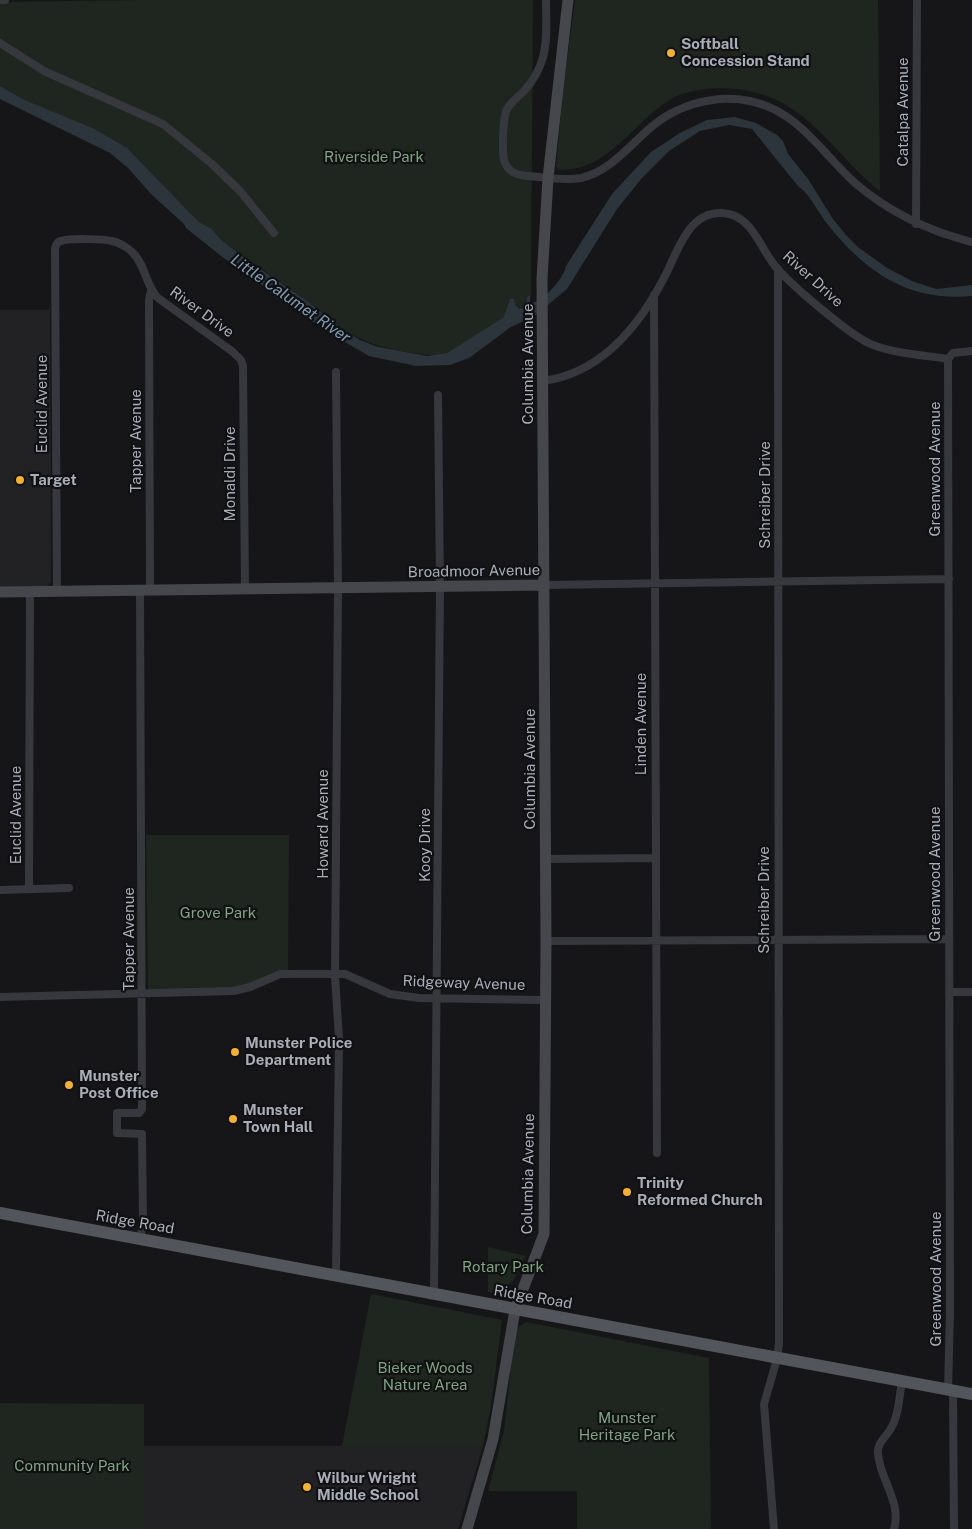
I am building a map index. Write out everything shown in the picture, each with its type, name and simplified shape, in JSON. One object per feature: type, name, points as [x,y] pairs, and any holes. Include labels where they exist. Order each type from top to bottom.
[{"type":"main road","name":"Ridge Road","points":[[0,1213],[972,1394]]},
{"type":"street","points":[[0,0],[5,0]]},
{"type":"street","points":[[546,0],[546,38],[543,56],[527,88],[508,109],[503,155],[505,165],[512,173],[548,178],[581,178],[595,173],[619,157],[654,124],[676,111],[711,100],[738,99],[768,106],[789,118],[809,134],[862,189],[885,206],[916,224],[972,242]]},
{"type":"street","name":"Columbia Avenue","points":[[467,1529],[493,1439],[515,1310],[544,1234],[544,1000],[546,941],[542,279],[548,178],[568,0]]},
{"type":"street","name":"Catalpa Avenue","points":[[916,224],[917,0]]},
{"type":"street","points":[[0,43],[44,71],[163,124],[212,164],[240,191],[274,233]]},
{"type":"street","name":"River Drive","points":[[543,381],[556,379],[578,371],[604,356],[630,330],[654,295],[688,229],[699,220],[713,214],[729,214],[744,222],[778,269],[864,341],[888,350],[948,359],[953,352],[972,351]]},
{"type":"street","name":"River Drive","points":[[55,246],[61,240],[112,241],[124,246],[138,259],[151,291],[241,360]]},
{"type":"street","name":"Euclid Avenue","points":[[55,246],[57,592]]},
{"type":"street","name":"Schreiber Drive","points":[[774,1529],[764,1404],[777,1359],[779,1343],[778,269]]},
{"type":"street","name":"Tapper Avenue","points":[[140,1240],[143,1222],[142,1134],[117,1133],[117,1113],[139,1113],[142,1109],[145,590],[149,300],[151,291]]},
{"type":"street","name":"Linden Avenue","points":[[654,295],[654,941],[657,1153]]},
{"type":"street","name":"Greenwood Avenue","points":[[948,359],[948,939],[950,1312],[954,1529]]},
{"type":"street","name":"Monaldi Drive","points":[[241,360],[243,366],[245,589]]},
{"type":"street","name":"Howard Avenue","points":[[336,372],[338,588],[335,976],[339,1039],[336,1275]]},
{"type":"street","name":"Kooy Drive","points":[[434,1294],[440,586],[438,395]]},
{"type":"street","name":"Broadmoor Avenue","points":[[0,592],[949,580]]},
{"type":"street","name":"Euclid Avenue","points":[[29,889],[30,592]]},
{"type":"street","points":[[545,858],[654,858]]},
{"type":"street","points":[[0,890],[69,888]]},
{"type":"street","points":[[546,941],[948,939]]},
{"type":"street","name":"Ridgeway Avenue","points":[[0,997],[233,991],[250,988],[280,974],[352,976],[390,994],[419,998],[544,1000]]},
{"type":"street","points":[[949,992],[972,992]]},
{"type":"street","points":[[894,1529],[896,1521],[893,1496],[878,1453],[881,1440],[889,1432],[896,1418],[902,1381]]},
{"type":"shaded area","points":[[50,307],[51,582],[47,586],[0,587],[0,310],[48,310]]},
{"type":"shaded area","name":"Wilbur Wright Middle School","points":[[144,1446],[483,1446],[458,1529],[144,1529]]},
{"type":"green space","name":"Riverside Park","points":[[533,0],[531,300],[530,296],[521,309],[509,301],[505,317],[447,353],[436,355],[421,354],[373,344],[340,326],[229,246],[212,229],[199,222],[128,149],[129,146],[127,148],[95,129],[25,100],[0,86],[0,2]]},
{"type":"green space","points":[[575,0],[878,0],[880,191],[810,123],[784,104],[755,92],[716,88],[687,92],[668,101],[605,155],[575,169],[558,170],[556,166],[563,91]]},
{"type":"green space","name":"Grove Park","points":[[146,835],[289,835],[288,970],[272,973],[248,987],[151,991],[148,989]]},
{"type":"green space","name":"Rotary Park","points":[[488,1247],[526,1256],[515,1278],[501,1295],[488,1292]]},
{"type":"green space","name":"Bieker Woods Nature Area","points":[[371,1294],[502,1320],[491,1406],[483,1446],[342,1446]]},
{"type":"green space","name":"Munster Heritage Park","points":[[526,1322],[709,1358],[711,1529],[577,1529],[577,1491],[488,1491],[504,1431],[515,1329]]},
{"type":"green space","name":"Community Park","points":[[0,1403],[144,1404],[144,1529],[0,1529]]},
{"type":"water","name":"Little Calumet River","points":[[0,86],[25,100],[95,129],[127,148],[129,146],[128,149],[199,222],[212,229],[219,238],[247,260],[303,298],[340,327],[360,340],[378,347],[427,356],[447,353],[504,317],[510,299],[514,299],[515,305],[520,309],[525,306],[528,296],[530,296],[530,304],[535,302],[552,289],[612,194],[651,152],[680,133],[707,120],[735,117],[756,123],[777,135],[783,141],[788,154],[808,179],[833,219],[858,247],[887,268],[912,281],[936,289],[972,285],[972,296],[949,297],[908,289],[873,270],[842,242],[824,220],[807,194],[798,186],[752,129],[729,125],[700,131],[669,151],[642,178],[617,209],[567,289],[536,315],[511,327],[469,358],[450,365],[416,366],[369,356],[331,334],[275,297],[260,283],[221,256],[186,228],[151,194],[128,168],[110,153],[0,99]]},
{"type":"place","name":"Softball Concession Stand","points":[[671,53]]},
{"type":"place","name":"Target","points":[[20,480]]},
{"type":"place","name":"Munster Police Department","points":[[235,1052]]},
{"type":"place","name":"Munster Post Office","points":[[69,1085]]},
{"type":"place","name":"Munster Town Hall","points":[[233,1119]]},
{"type":"place","name":"Trinity Reformed Church","points":[[627,1192]]},
{"type":"place","name":"Wilbur Wright Middle School","points":[[307,1487]]}]
